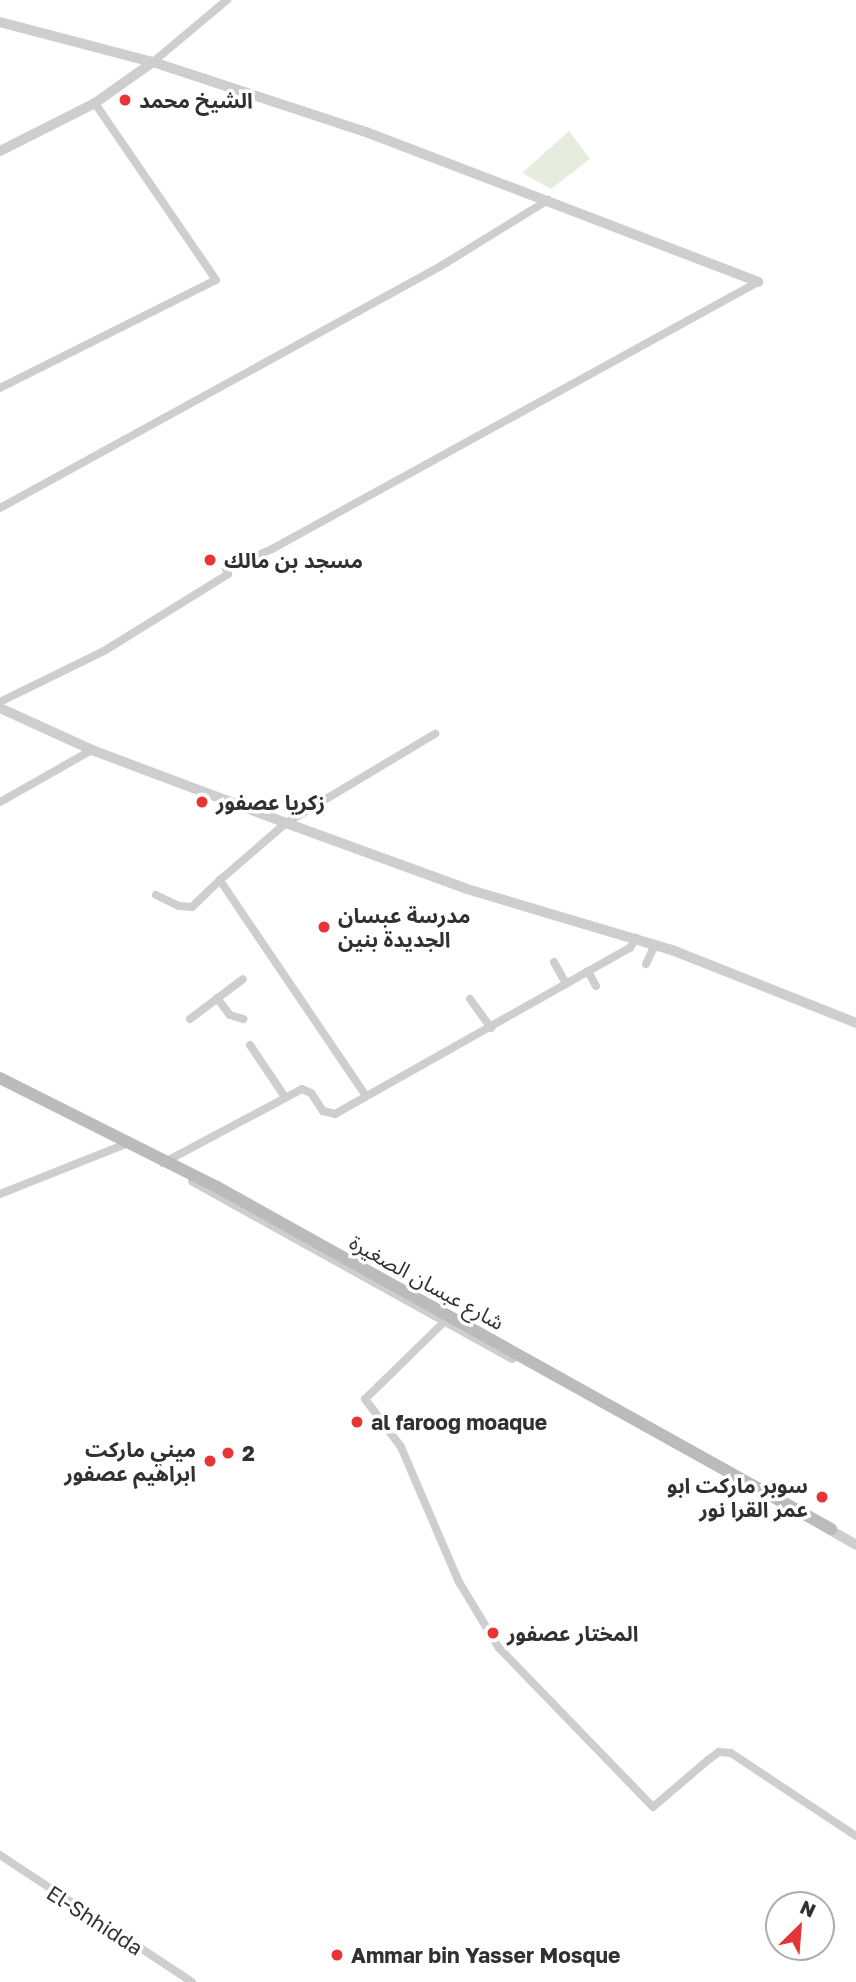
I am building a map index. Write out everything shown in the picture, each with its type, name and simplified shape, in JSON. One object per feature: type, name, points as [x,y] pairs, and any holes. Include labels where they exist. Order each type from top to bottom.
[{"type":"main road","name":"شارع عبسان الصغيرة","points":[[0,1078],[164,1163],[831,1529]]},
{"type":"street","points":[[0,150],[95,103],[153,62],[227,0]]},
{"type":"street","points":[[0,22],[153,62],[366,132],[758,282]]},
{"type":"street","points":[[0,387],[216,280],[95,103]]},
{"type":"street","points":[[0,508],[441,266],[548,200]]},
{"type":"street","points":[[0,705],[104,651],[228,574],[226,569],[272,549],[758,282]]},
{"type":"street","points":[[0,705],[92,750],[286,823],[467,889],[656,944],[856,1023]]},
{"type":"street","points":[[156,895],[179,906],[192,907],[286,823],[435,734]]},
{"type":"street","points":[[0,802],[92,750]]},
{"type":"street","points":[[220,880],[366,1096]]},
{"type":"street","points":[[164,1163],[285,1097],[307,1089],[323,1111],[332,1115],[630,948],[636,938]]},
{"type":"street","points":[[646,964],[656,944]]},
{"type":"street","points":[[554,962],[566,984]]},
{"type":"street","points":[[588,971],[596,985]]},
{"type":"street","points":[[190,1019],[243,979]]},
{"type":"street","points":[[217,998],[230,1016],[243,1019]]},
{"type":"street","points":[[470,999],[491,1028]]},
{"type":"street","points":[[250,1045],[285,1097]]},
{"type":"street","name":"شارع عبسان الصغيرة","points":[[0,1085],[164,1163],[444,1322],[831,1529],[856,1545]]},
{"type":"street","points":[[0,1194],[123,1145]]},
{"type":"street","points":[[444,1322],[365,1399],[401,1447],[459,1583],[499,1648],[653,1807],[708,1759],[719,1752],[731,1753],[856,1836]]},
{"type":"street","name":"El-Shhidda","points":[[0,1855],[192,1982]]},
{"type":"shaded area","points":[[569,131],[590,159],[551,189],[522,173]]},
{"type":"place","name":"الشيخ محمد","points":[[125,100]]},
{"type":"place","name":"مسجد بن مالك","points":[[210,560]]},
{"type":"place","name":"زكريا عصفور","points":[[202,802]]},
{"type":"place","name":"مدرسة عبسان الجديدة بنين","points":[[324,927]]},
{"type":"place","name":"al faroog moaque","points":[[357,1422]]},
{"type":"place","name":"2","points":[[228,1453]]},
{"type":"place","name":"ميني ماركت ابراهيم عصفور","points":[[210,1461]]},
{"type":"place","name":"سوبر ماركت ابو عمر القرا نور","points":[[822,1497]]},
{"type":"place","name":"المختار عصفور","points":[[493,1633]]},
{"type":"place","name":"Ammar bin Yasser Mosque","points":[[337,1955]]}]
